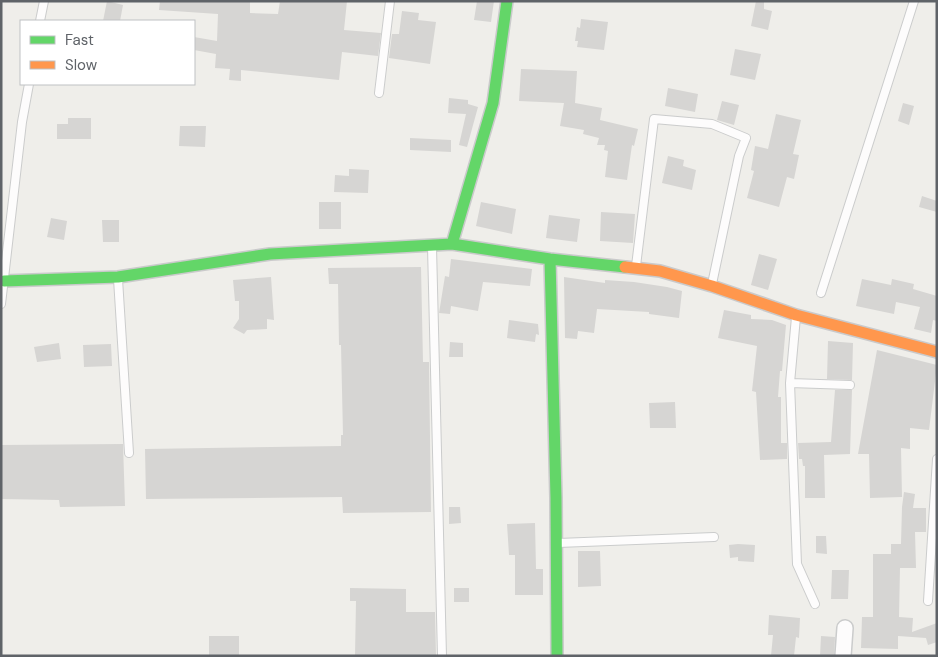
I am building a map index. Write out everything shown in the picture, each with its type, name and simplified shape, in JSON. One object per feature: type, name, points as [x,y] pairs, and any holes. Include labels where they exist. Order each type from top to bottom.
[{"type":"street","points":[[452,244],[493,103],[507,1]]},
{"type":"street","points":[[4,282],[118,277],[270,254],[452,244],[550,259],[660,271],[712,286],[796,315],[937,352]]},
{"type":"street","points":[[550,259],[557,656]]},
{"type":"street","points":[[843,656],[845,628]]},
{"type":"lane","points":[[40,20],[44,1]]},
{"type":"lane","points":[[379,93],[390,1]]},
{"type":"lane","points":[[821,293],[914,1]]},
{"type":"lane","points":[[1,304],[22,122],[29,85]]},
{"type":"lane","points":[[635,268],[654,119],[712,124],[746,138],[739,156],[712,286]]},
{"type":"lane","points":[[432,245],[442,656]]},
{"type":"lane","points":[[118,277],[129,453]]},
{"type":"lane","points":[[796,315],[790,383],[797,564],[815,604]]},
{"type":"lane","points":[[790,383],[850,385]]},
{"type":"lane","points":[[928,602],[937,460]]},
{"type":"lane","points":[[556,543],[714,537]]},
{"type":"building","points":[[107,1],[123,5],[120,20],[103,20]]},
{"type":"building","points":[[160,1],[250,1],[250,13],[278,14],[280,1],[347,1],[344,30],[381,33],[378,56],[342,52],[339,80],[241,70],[241,81],[229,80],[230,69],[215,68],[216,54],[195,50],[195,37],[217,41],[218,14],[159,10]]},
{"type":"building","points":[[477,1],[494,1],[491,22],[474,20]]},
{"type":"building","points":[[756,1],[764,1],[764,9],[772,11],[768,30],[751,26]]},
{"type":"building","points":[[402,11],[419,13],[418,20],[436,22],[430,64],[389,58],[392,34],[399,34]]},
{"type":"building","points":[[581,19],[608,22],[604,50],[577,47],[578,41],[575,41],[577,27],[580,28]]},
{"type":"building","points":[[735,49],[761,54],[755,80],[730,75]]},
{"type":"building","points":[[521,69],[577,71],[575,103],[602,108],[600,120],[638,129],[634,146],[632,145],[627,180],[605,177],[608,151],[604,150],[605,145],[597,145],[599,138],[583,134],[584,130],[560,126],[564,103],[519,101]]},
{"type":"building","points":[[668,88],[698,94],[695,112],[665,106]]},
{"type":"building","points":[[449,98],[468,100],[468,104],[478,107],[467,147],[459,145],[466,114],[448,113]]},
{"type":"building","points":[[722,101],[739,105],[734,125],[717,120]]},
{"type":"building","points":[[903,103],[914,106],[909,125],[898,121]]},
{"type":"building","points":[[776,114],[801,120],[793,154],[799,155],[794,179],[787,177],[779,207],[747,198],[754,171],[751,170],[755,146],[768,149]]},
{"type":"building","points":[[68,118],[91,118],[91,139],[57,139],[57,124],[68,124]]},
{"type":"building","points":[[180,126],[206,126],[205,147],[179,146]]},
{"type":"building","points":[[410,138],[451,140],[451,152],[410,150]]},
{"type":"building","points":[[668,156],[684,160],[683,166],[696,170],[692,190],[662,183]]},
{"type":"building","points":[[349,169],[369,170],[368,193],[334,192],[335,175],[349,176]]},
{"type":"building","points":[[922,196],[937,201],[937,212],[919,207]]},
{"type":"building","points":[[319,202],[341,202],[341,229],[319,229]]},
{"type":"building","points":[[481,202],[516,209],[512,234],[476,226]]},
{"type":"building","points":[[601,212],[635,214],[633,243],[600,241]]},
{"type":"building","points":[[549,215],[580,219],[577,242],[546,238]]},
{"type":"building","points":[[51,218],[67,221],[64,240],[47,237]]},
{"type":"building","points":[[102,220],[119,220],[119,242],[103,242]]},
{"type":"building","points":[[759,254],[777,259],[768,290],[751,285]]},
{"type":"building","points":[[451,259],[532,269],[530,286],[483,282],[478,311],[451,306],[450,314],[439,313],[445,276],[449,277]]},
{"type":"building","points":[[421,267],[423,362],[429,362],[431,512],[343,513],[342,497],[146,499],[145,449],[341,446],[341,435],[343,435],[338,284],[329,284],[328,268]]},
{"type":"building","points":[[271,277],[274,320],[267,319],[267,329],[247,330],[244,334],[233,328],[239,319],[239,301],[235,301],[233,280]]},
{"type":"building","points":[[564,277],[605,283],[605,280],[634,282],[682,291],[679,318],[649,314],[649,312],[597,309],[594,333],[578,331],[577,339],[565,338]]},
{"type":"building","points":[[862,279],[891,285],[892,279],[914,284],[913,289],[937,296],[937,321],[933,320],[931,333],[914,329],[920,307],[896,302],[894,314],[856,306]]},
{"type":"building","points":[[724,310],[751,315],[751,319],[772,320],[786,325],[778,397],[781,397],[781,443],[787,443],[787,459],[760,460],[756,392],[752,391],[757,346],[718,338]]},
{"type":"building","points":[[509,320],[538,324],[539,335],[536,334],[535,342],[507,338]]},
{"type":"building","points":[[828,341],[853,343],[852,380],[827,379]]},
{"type":"building","points":[[450,342],[463,343],[463,357],[449,357]]},
{"type":"building","points":[[59,343],[61,359],[37,362],[34,347]]},
{"type":"building","points":[[111,344],[112,366],[84,367],[83,345]]},
{"type":"building","points":[[877,350],[937,365],[929,430],[910,428],[910,449],[901,448],[902,497],[870,498],[869,454],[858,454]]},
{"type":"building","points":[[835,390],[852,390],[850,454],[824,455],[825,498],[805,498],[805,466],[803,466],[802,459],[799,459],[798,443],[831,442]]},
{"type":"building","points":[[675,402],[676,428],[650,428],[649,403]]},
{"type":"building","points":[[123,444],[125,506],[60,507],[59,500],[1,499],[1,445]]},
{"type":"building","points":[[904,492],[915,494],[913,508],[926,508],[926,532],[915,532],[916,568],[900,568],[899,617],[913,618],[912,632],[937,623],[937,642],[928,645],[926,638],[898,636],[898,649],[861,648],[862,617],[873,617],[873,554],[891,554],[891,544],[901,544]]},
{"type":"building","points":[[449,507],[460,507],[461,523],[449,524]]},
{"type":"building","points":[[535,523],[536,569],[543,569],[543,595],[515,595],[515,555],[509,555],[507,524]]},
{"type":"building","points":[[816,536],[826,536],[827,554],[816,553]]},
{"type":"building","points":[[729,545],[755,545],[754,562],[738,561],[738,557],[730,558]]},
{"type":"building","points":[[578,551],[600,551],[601,586],[578,587]]},
{"type":"building","points":[[832,570],[849,570],[848,599],[831,599]]},
{"type":"building","points":[[350,588],[406,589],[406,612],[435,612],[436,656],[355,656],[356,601],[350,601]]},
{"type":"building","points":[[454,588],[469,588],[469,602],[454,602]]},
{"type":"building","points":[[769,615],[800,618],[799,638],[796,637],[794,656],[771,656],[773,635],[768,635]]},
{"type":"building","points":[[209,636],[239,636],[239,656],[209,656]]},
{"type":"building","points":[[821,636],[835,637],[834,656],[820,656]]},
{"type":"traffic: fast","points":[[452,244],[493,103],[507,1]]},
{"type":"traffic: fast","points":[[4,281],[118,277],[270,254],[452,244],[550,259],[625,267]]},
{"type":"traffic: fast","points":[[550,259],[556,498],[557,656]]},
{"type":"traffic: slow","points":[[625,267],[660,271],[712,286],[796,315],[937,352]]}]
